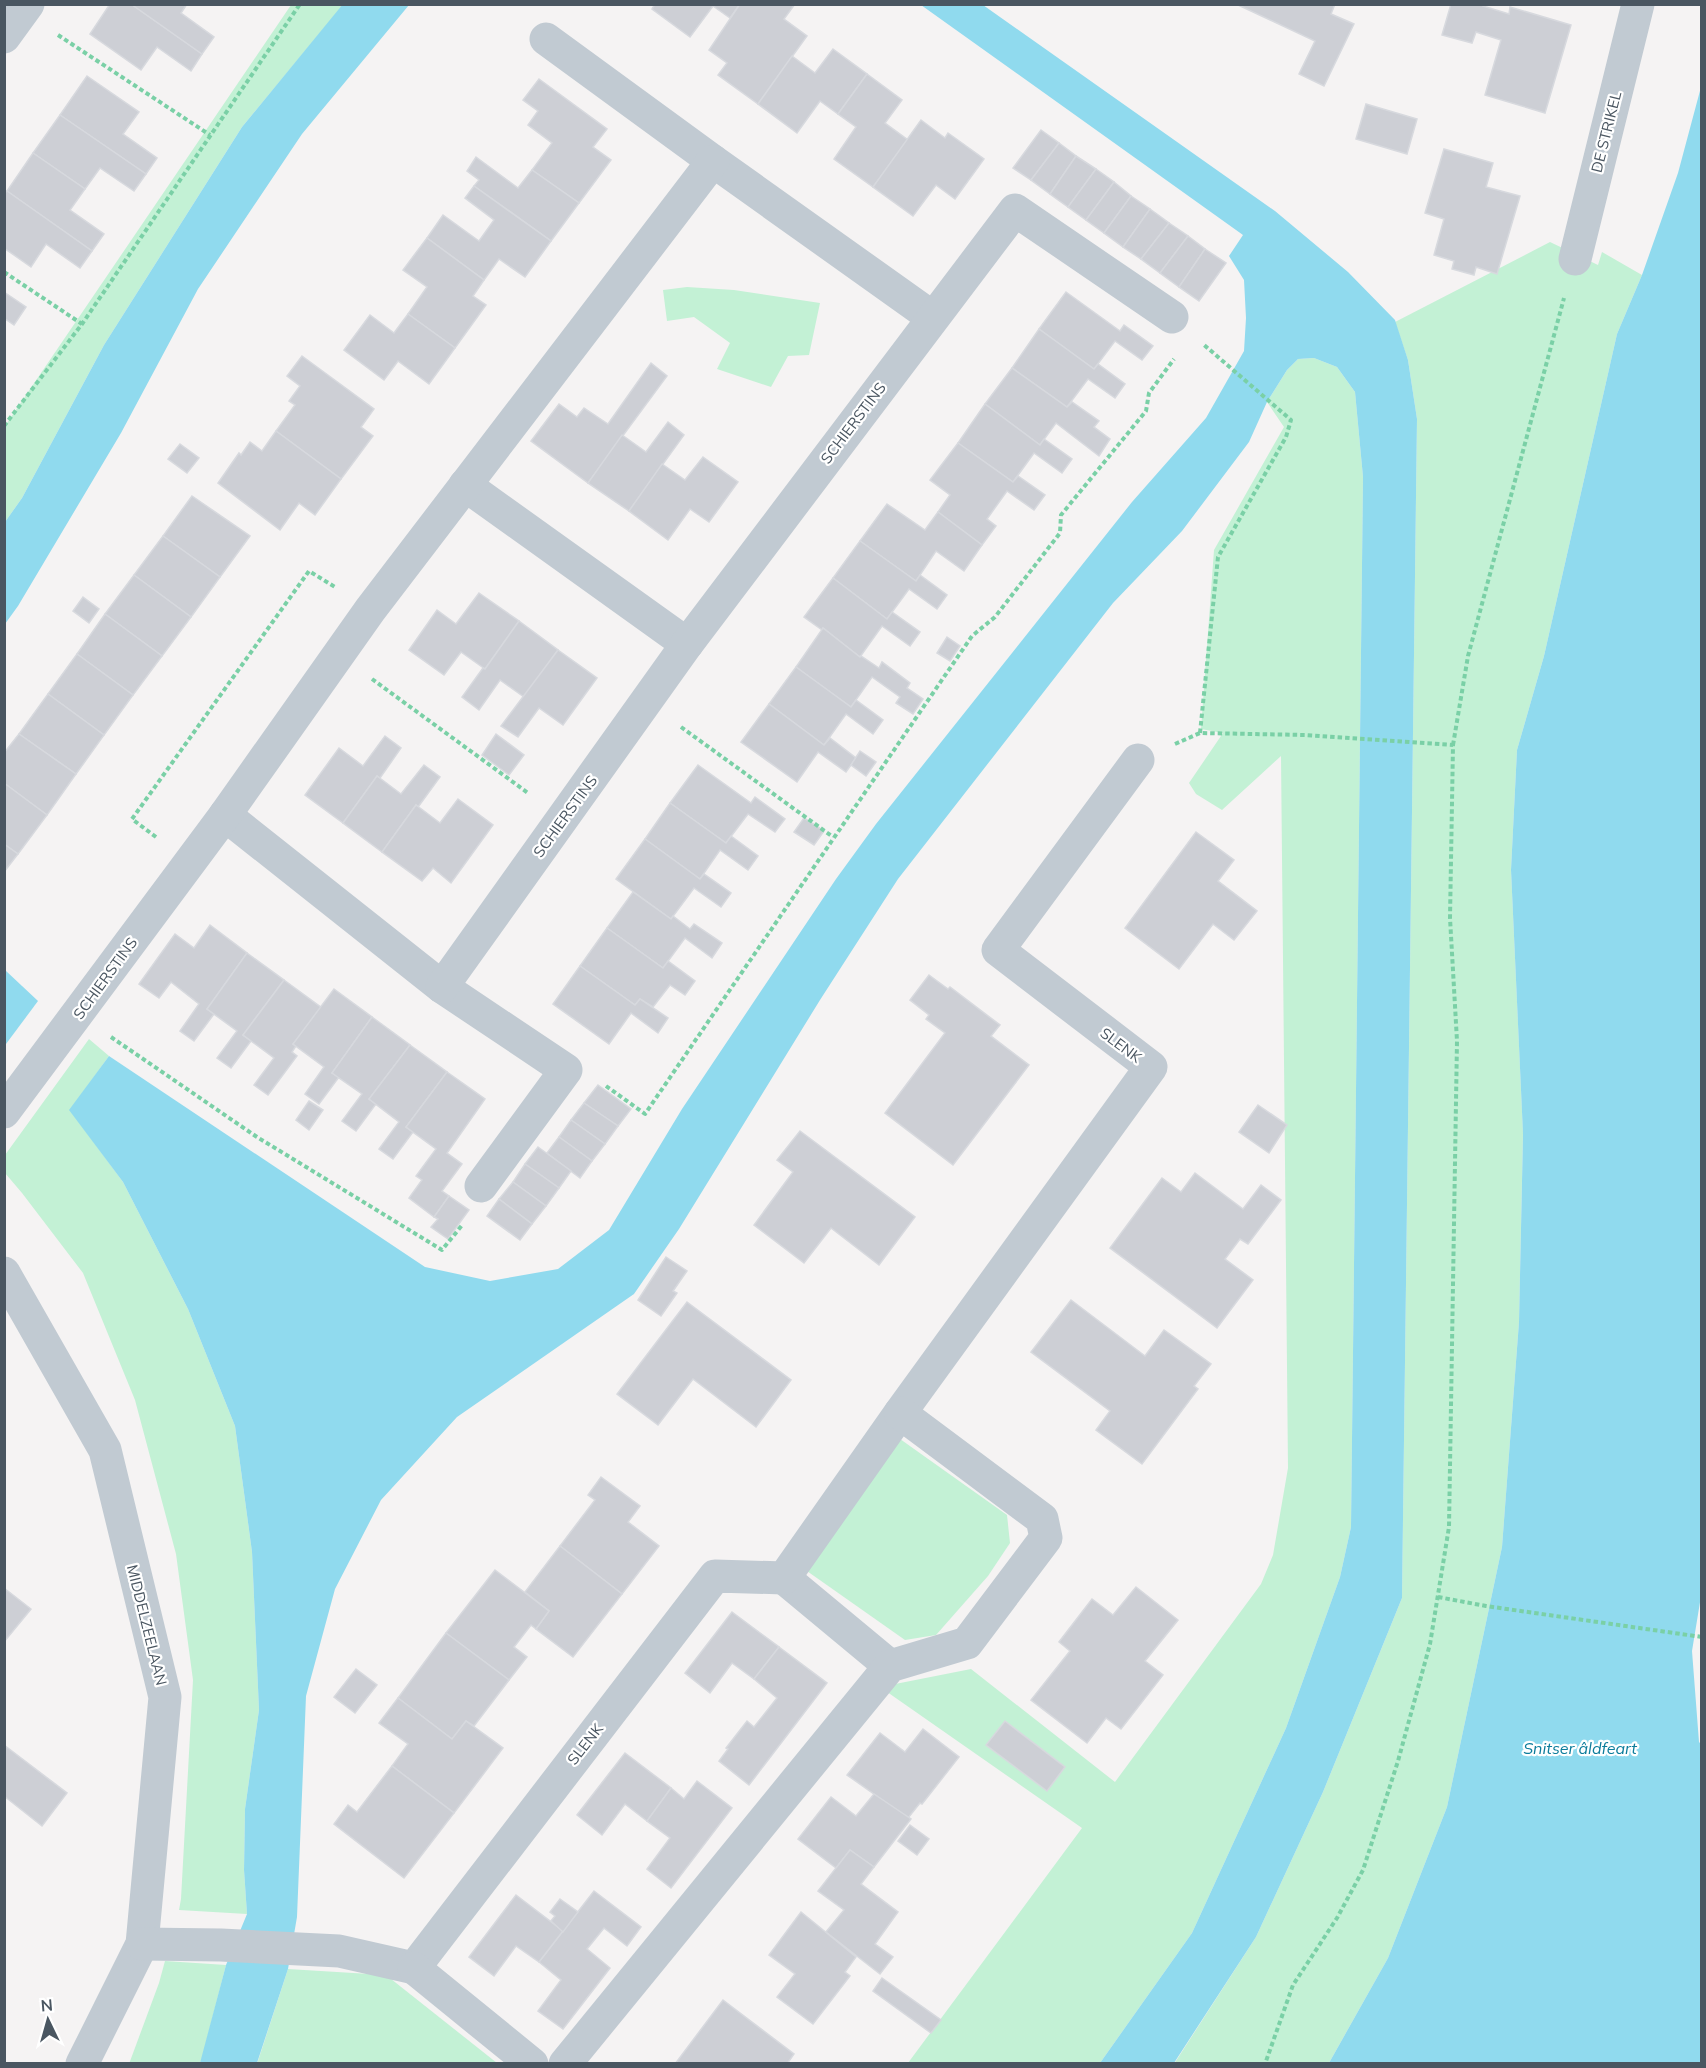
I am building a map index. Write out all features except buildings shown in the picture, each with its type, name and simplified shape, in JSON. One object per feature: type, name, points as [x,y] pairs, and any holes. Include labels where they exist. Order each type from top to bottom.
[{"type":"street","name":"DE STRIKEL","points":[[1575,259],[1638,4]]},
{"type":"street","points":[[546,39],[932,318]]},
{"type":"street","name":"SCHIERSTINS","points":[[4,1112],[225,815],[370,610],[713,161]]},
{"type":"street","name":"SCHIERSTINS","points":[[442,987],[687,644],[1015,210],[1172,317]]},
{"type":"street","points":[[465,485],[687,644]]},
{"type":"street","name":"SLENK","points":[[414,1968],[715,1576],[784,1578],[900,1413],[1151,1067],[998,950],[1138,760]]},
{"type":"street","points":[[225,815],[442,987],[566,1070],[481,1186]]},
{"type":"street","name":"MIDDELZEELAAN","points":[[4,1273],[105,1450],[165,1697],[142,1944],[81,2064]]},
{"type":"street","points":[[566,2064],[890,1666],[967,1643],[1046,1539],[1042,1519],[900,1413]]},
{"type":"street","points":[[784,1578],[890,1666]]},
{"type":"street","points":[[142,1944],[221,1945],[339,1951],[414,1968],[532,2064]]},
{"type":"path","points":[[4,426],[82,324],[300,4]]},
{"type":"path","points":[[19,18],[210,135]]},
{"type":"path","points":[[1265,2064],[1293,1985],[1337,1918],[1363,1870],[1398,1761],[1427,1654],[1438,1597],[1449,1527],[1452,1393],[1457,1041],[1450,918],[1453,745],[1468,656],[1575,259]]},
{"type":"path","points":[[4,272],[82,324]]},
{"type":"path","points":[[566,1070],[580,1067],[645,1114],[972,636],[995,617],[1060,533],[1061,515],[1146,411],[1149,393],[1179,351]]},
{"type":"path","points":[[1200,733],[1218,557],[1286,437],[1291,420],[1221,359]]},
{"type":"path","points":[[190,863],[132,819],[309,571],[370,610]]},
{"type":"path","points":[[340,655],[563,818]]},
{"type":"path","points":[[646,702],[833,837]]},
{"type":"path","points":[[1138,760],[1200,733],[1305,735],[1453,745]]},
{"type":"path","points":[[78,1015],[257,1137],[442,1250],[480,1204],[481,1186]]},
{"type":"path","points":[[1438,1597],[1486,1606],[1701,1636]]},
{"type":"green space","points":[[291,5],[343,5],[242,127],[104,345],[22,498],[5,522],[5,426]]},
{"type":"green space","points":[[1550,242],[1598,265],[1602,252],[1642,275],[1617,334],[1544,656],[1517,750],[1511,870],[1523,1133],[1519,1322],[1502,1547],[1447,1807],[1388,1958],[1329,2063],[1174,2064],[1256,1937],[1323,1792],[1402,1598],[1417,419],[1408,360],[1395,322]]},
{"type":"green space","points":[[687,287],[734,290],[820,303],[809,355],[788,356],[771,387],[717,369],[730,343],[694,317],[667,321],[663,290]]},
{"type":"green space","points":[[1314,358],[1337,367],[1355,392],[1363,477],[1351,1527],[1340,1577],[1286,1728],[1192,1933],[1100,2063],[908,2063],[1082,1828],[880,1687],[971,1669],[1115,1782],[1261,1584],[1273,1555],[1288,1468],[1281,756],[1222,810],[1196,794],[1189,783],[1223,733],[1201,729],[1214,550],[1284,427],[1267,402],[1287,370],[1298,359]]},
{"type":"green space","points":[[89,1039],[109,1056],[70,1110],[123,1182],[188,1309],[235,1426],[252,1552],[259,1710],[245,1809],[244,1870],[247,1914],[179,1910],[193,1680],[176,1554],[135,1400],[83,1273],[5,1173],[5,1155]]},
{"type":"green space","points":[[893,1434],[1007,1515],[1010,1543],[988,1576],[936,1635],[905,1640],[797,1564]]},
{"type":"green space","points":[[165,1961],[226,1965],[202,2058],[200,2063],[129,2064],[159,1983]]},
{"type":"green space","points":[[288,1969],[386,1975],[497,2063],[257,2064]]},
{"type":"water","points":[[343,4],[409,5],[302,134],[198,289],[121,433],[5,624],[5,522],[22,498],[104,345],[242,127]]},
{"type":"water","points":[[921,5],[983,5],[1275,211],[1348,272],[1395,320],[1408,360],[1417,419],[1402,1598],[1323,1792],[1256,1937],[1174,2063],[1100,2063],[1192,1933],[1286,1728],[1340,1577],[1351,1527],[1363,477],[1355,392],[1337,367],[1314,358],[1298,359],[1287,370],[1267,402],[1249,442],[1182,531],[1113,603],[898,879],[820,1000],[679,1229],[634,1294],[457,1417],[381,1500],[335,1589],[306,1696],[297,1917],[288,1969],[257,2063],[200,2063],[226,1965],[247,1914],[244,1870],[245,1809],[259,1710],[252,1552],[235,1426],[188,1309],[123,1182],[69,1110],[109,1056],[425,1267],[490,1281],[558,1269],[609,1230],[682,1109],[836,879],[876,824],[1132,502],[1206,418],[1244,351],[1246,318],[1244,280],[1229,256],[1243,235]]},
{"type":"water","name":"Snitser âldfeart","points":[[1701,87],[1702,1590],[1692,1651],[1699,1742],[1702,1745],[1701,2063],[1329,2063],[1388,1958],[1447,1807],[1502,1547],[1519,1322],[1523,1134],[1511,870],[1517,750],[1544,656],[1617,334],[1642,275],[1678,173]]},
{"type":"water","points":[[5,970],[38,1001],[6,1044],[4,1043]]}]
